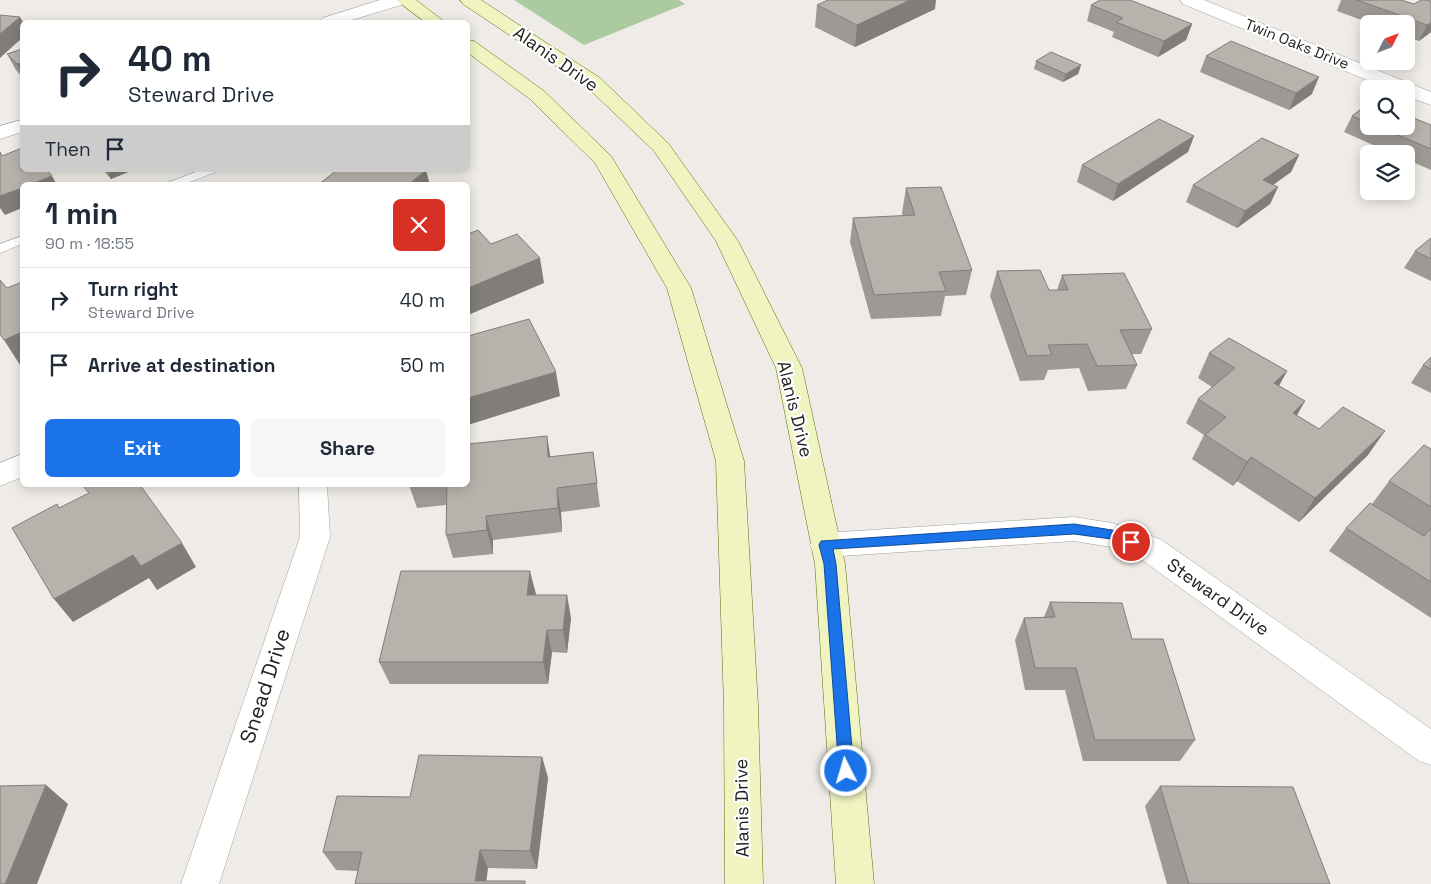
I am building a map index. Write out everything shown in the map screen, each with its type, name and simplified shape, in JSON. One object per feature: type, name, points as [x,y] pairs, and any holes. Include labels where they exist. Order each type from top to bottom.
[{"type":"main road","points":[[405,0],[433,20]]},
{"type":"main road","name":"Alanis Drive","points":[[469,0],[593,82],[661,147],[727,241],[788,368],[830,564],[855,884]]},
{"type":"main road","name":"Alanis Drive","points":[[470,46],[537,95],[604,160],[679,288],[730,461],[741,706],[744,884]]},
{"type":"street","points":[[335,20],[398,0]]},
{"type":"street","name":"Twin Oaks Drive","points":[[1189,0],[1384,80]]},
{"type":"street","name":"Twin Oaks Drive","points":[[1415,93],[1431,99]]},
{"type":"street","points":[[0,133],[20,127]]},
{"type":"street","points":[[0,475],[20,466]]},
{"type":"street","name":"Snead Drive","points":[[200,884],[315,537],[312,487]]},
{"type":"street","name":"Steward Drive","points":[[825,545],[1074,529],[1112,535],[1149,548],[1431,749]]},
{"type":"lane","points":[[179,182],[207,172]]},
{"type":"lane","points":[[0,249],[20,241]]},
{"type":"green space","points":[[514,0],[679,0],[685,4],[584,45]]},
{"type":"building","points":[[828,0],[910,0],[857,25],[817,5]]},
{"type":"building","points":[[1100,0],[1130,0],[1192,24],[1164,41],[1116,22],[1123,18],[1091,5]]},
{"type":"building","points":[[1357,0],[1401,0],[1414,4],[1421,0],[1431,1],[1431,23],[1427,25],[1415,21],[1415,15],[1399,15]]},
{"type":"building","points":[[0,15],[20,17],[0,34]]},
{"type":"building","points":[[1231,41],[1319,77],[1296,93],[1206,56]]},
{"type":"building","points":[[20,50],[20,63],[17,64],[7,54]]},
{"type":"building","points":[[1051,52],[1081,65],[1066,74],[1036,61]]},
{"type":"building","points":[[1360,110],[1360,119],[1352,116]]},
{"type":"building","points":[[1159,119],[1194,136],[1118,184],[1082,165]]},
{"type":"building","points":[[1415,119],[1431,125],[1431,149],[1398,135],[1415,135]]},
{"type":"building","points":[[1262,138],[1299,155],[1263,180],[1278,187],[1245,211],[1193,185]]},
{"type":"building","points":[[20,149],[20,172],[49,172],[52,176],[37,182],[20,182],[20,189],[0,196],[0,152],[2,156]]},
{"type":"building","points":[[334,172],[424,172],[412,182],[322,182]]},
{"type":"building","points":[[941,187],[972,270],[939,272],[946,291],[874,295],[853,218],[915,215],[906,188]]},
{"type":"building","points":[[478,230],[491,244],[517,234],[540,258],[470,287],[470,233]]},
{"type":"building","points":[[1431,238],[1431,259],[1415,251]]},
{"type":"building","points":[[1040,270],[1049,290],[1068,290],[1062,275],[1124,273],[1152,329],[1120,330],[1137,365],[1097,366],[1087,344],[1048,345],[1052,355],[1027,356],[997,271]]},
{"type":"building","points":[[0,280],[7,288],[20,283],[20,333],[4,340],[0,334]]},
{"type":"building","points":[[529,319],[556,372],[470,397],[470,335]]},
{"type":"building","points":[[1229,338],[1287,371],[1274,383],[1305,401],[1293,413],[1319,429],[1343,407],[1385,431],[1315,498],[1251,457],[1247,462],[1205,435],[1226,417],[1198,399],[1235,368],[1209,353]]},
{"type":"building","points":[[1431,357],[1431,369],[1423,365]]},
{"type":"building","points":[[547,436],[548,457],[593,452],[597,483],[557,488],[558,508],[486,516],[487,530],[446,535],[447,487],[470,487],[470,444]]},
{"type":"building","points":[[1424,445],[1431,449],[1431,507],[1389,481]]},
{"type":"building","points":[[84,487],[141,487],[182,543],[141,566],[133,555],[54,599],[12,528],[57,504],[59,508],[89,493]]},
{"type":"building","points":[[1370,503],[1424,536],[1431,528],[1431,582],[1346,528]]},
{"type":"building","points":[[401,571],[530,571],[527,595],[567,595],[563,630],[547,630],[543,662],[379,662]]},
{"type":"building","points":[[1050,602],[1122,603],[1132,639],[1163,639],[1195,740],[1095,740],[1076,668],[1035,668],[1024,618],[1055,617]]},
{"type":"building","points":[[419,755],[542,757],[530,851],[480,850],[475,881],[525,881],[525,884],[355,884],[362,852],[323,852],[337,796],[410,797]]},
{"type":"building","points":[[46,785],[5,884],[0,884],[0,786]]},
{"type":"building","points":[[1160,786],[1293,787],[1330,884],[1189,884]]},
{"type":"route","points":[[846,771],[830,564],[825,545],[1074,529],[1112,535],[1131,542]]}]
